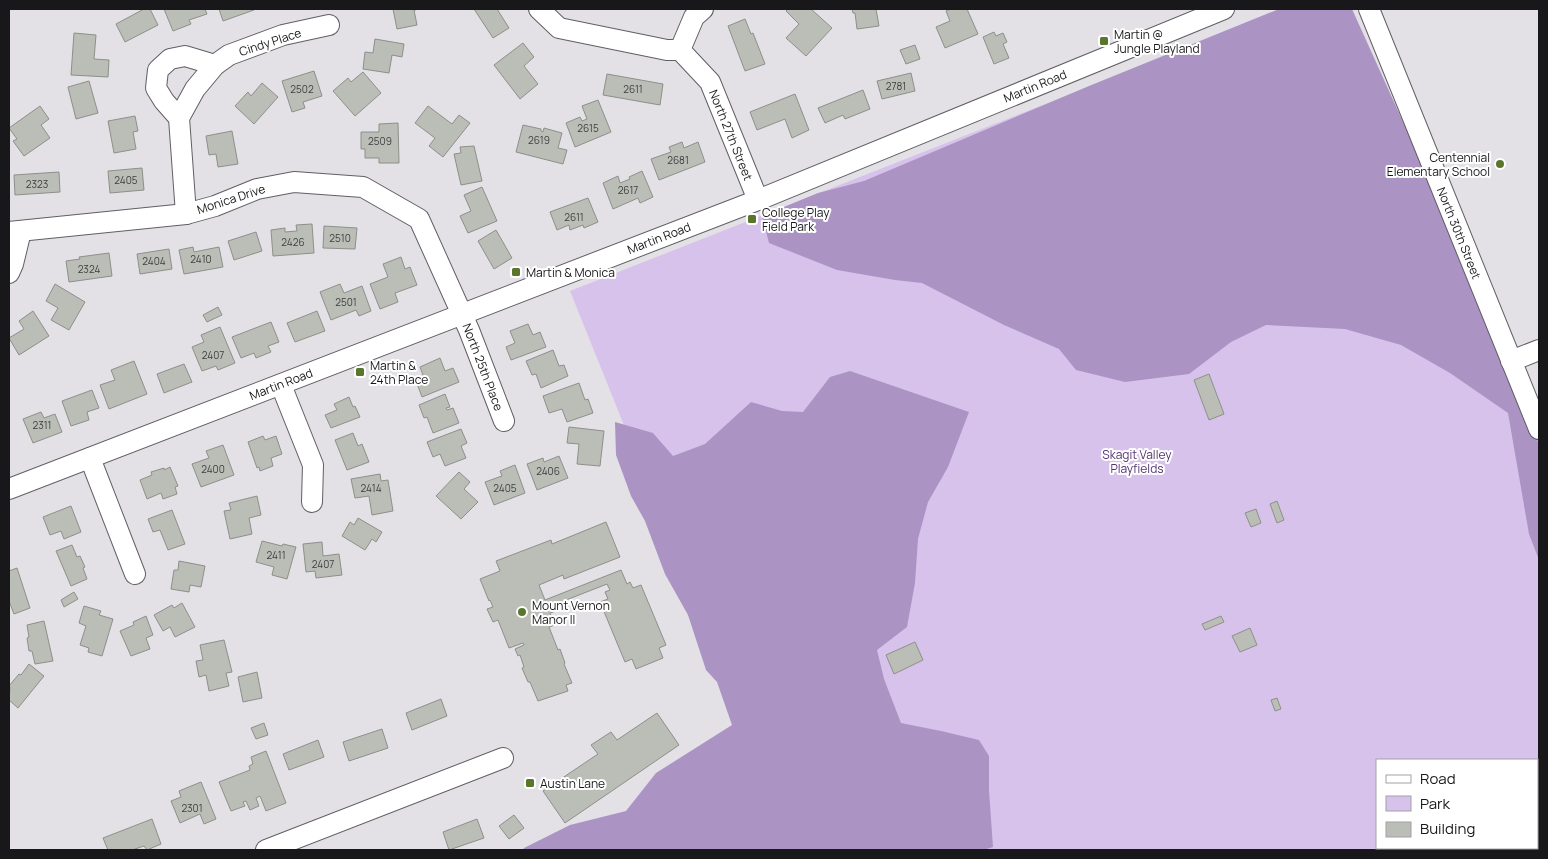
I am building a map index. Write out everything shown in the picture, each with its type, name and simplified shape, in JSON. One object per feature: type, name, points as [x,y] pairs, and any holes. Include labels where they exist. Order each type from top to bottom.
[{"type":"street","points":[[539,9],[559,28],[667,50],[680,50],[694,17],[703,9]]},
{"type":"street","name":"Martin Road","points":[[9,489],[758,200],[1224,9]]},
{"type":"street","name":"North 30th Street","points":[[1369,9],[1539,429]]},
{"type":"street","name":"Cindy Place","points":[[179,118],[195,89],[215,65],[230,55],[283,35],[329,25]]},
{"type":"street","name":"North 27th Street","points":[[680,50],[710,82],[758,200]]},
{"type":"street","points":[[186,214],[179,118],[164,101],[156,88],[158,70],[170,59],[185,56],[215,65]]},
{"type":"street","name":"Monica Drive","points":[[9,273],[13,264],[15,231],[186,214],[215,206],[257,188],[294,182],[364,188],[420,219],[462,313]]},
{"type":"street","name":"North 25th Place","points":[[462,313],[504,421]]},
{"type":"street","points":[[1511,361],[1539,350]]},
{"type":"street","points":[[281,385],[313,465],[312,502]]},
{"type":"street","points":[[90,458],[135,574]]},
{"type":"street","points":[[266,850],[502,758]]},
{"type":"green space","name":"Skagit Valley Playfields","points":[[1287,9],[1349,9],[1539,482],[1539,788],[1538,759],[1376,759],[1376,849],[1382,850],[795,850],[570,291]]},
{"type":"shaded area","points":[[1279,9],[1352,9],[1511,361],[1539,445],[1539,560],[1529,534],[1508,413],[1450,373],[1401,345],[1345,329],[1266,325],[1231,342],[1189,374],[1125,382],[1076,370],[1059,349],[1004,325],[922,283],[837,270],[769,243],[762,216],[818,193],[864,181],[1089,86]]},
{"type":"shaded area","points":[[850,371],[969,412],[948,467],[928,502],[918,539],[915,583],[907,627],[877,650],[884,679],[901,723],[979,740],[989,756],[989,791],[993,847],[983,850],[523,850],[570,825],[626,811],[656,773],[732,725],[717,682],[706,670],[688,615],[665,574],[645,521],[631,496],[616,455],[615,422],[653,433],[673,456],[705,444],[751,402],[782,411],[803,412],[830,377]]},
{"type":"building","points":[[144,9],[150,9],[158,25],[125,42],[116,24]]},
{"type":"building","points":[[164,9],[205,9],[207,14],[189,20],[191,24],[173,31]]},
{"type":"building","points":[[219,9],[254,9],[254,10],[223,21]]},
{"type":"building","points":[[393,9],[416,9],[414,10],[417,25],[397,29]]},
{"type":"building","points":[[474,9],[497,9],[509,28],[493,38]]},
{"type":"building","points":[[788,9],[811,9],[832,28],[806,56],[786,38],[799,24],[786,11]]},
{"type":"building","points":[[852,9],[876,9],[879,26],[857,29],[855,13],[853,13]]},
{"type":"building","points":[[950,9],[967,9],[978,34],[945,48],[936,27],[950,21],[946,11]]},
{"type":"building","points":[[745,19],[751,34],[753,33],[765,64],[745,71],[728,26]]},
{"type":"building","points":[[994,32],[996,36],[1003,33],[1007,42],[1003,44],[1009,58],[994,64],[983,37]]},
{"type":"building","points":[[74,33],[96,35],[94,59],[109,60],[108,77],[71,75]]},
{"type":"building","points":[[375,39],[404,44],[402,57],[392,55],[389,73],[363,69],[365,52],[373,53]]},
{"type":"building","points":[[523,43],[534,57],[524,66],[538,84],[520,99],[494,65]]},
{"type":"building","points":[[915,45],[920,59],[906,64],[900,50]]},
{"type":"building","points":[[314,71],[322,96],[303,102],[305,108],[292,112],[282,81]]},
{"type":"building","points":[[363,72],[381,93],[355,116],[333,91],[348,78],[351,82]]},
{"type":"building","points":[[911,73],[915,91],[882,99],[877,81]]},
{"type":"building","points":[[607,74],[663,84],[660,105],[603,95]]},
{"type":"building","points":[[89,81],[98,113],[76,119],[68,87]]},
{"type":"building","points":[[262,83],[278,97],[254,124],[235,106],[248,92],[251,96]]},
{"type":"building","points":[[863,90],[870,109],[845,119],[843,115],[825,123],[818,108]]},
{"type":"building","points":[[795,94],[809,130],[792,138],[785,119],[757,130],[750,112]]},
{"type":"building","points":[[598,100],[611,132],[575,147],[566,123],[580,117],[582,121],[587,119],[582,106]]},
{"type":"building","points":[[40,106],[49,119],[41,125],[50,138],[24,156],[13,141],[17,139],[9,128]]},
{"type":"building","points":[[428,106],[452,124],[459,115],[470,123],[443,157],[429,146],[435,138],[415,123]]},
{"type":"building","points":[[135,116],[138,131],[133,132],[136,149],[114,153],[108,121]]},
{"type":"building","points":[[398,123],[399,163],[379,163],[379,158],[365,158],[365,149],[361,149],[361,132],[379,132],[379,124]]},
{"type":"building","points":[[523,125],[541,129],[543,132],[544,128],[562,133],[558,148],[567,150],[563,164],[516,152]]},
{"type":"building","points":[[232,131],[238,164],[218,167],[216,154],[209,155],[206,136]]},
{"type":"building","points":[[682,142],[684,148],[698,142],[705,162],[659,180],[651,159],[671,152],[669,147]]},
{"type":"building","points":[[474,146],[482,181],[461,185],[454,154],[461,153],[460,147]]},
{"type":"building","points":[[142,168],[144,190],[110,193],[108,171]]},
{"type":"building","points":[[642,171],[653,197],[640,203],[638,198],[613,209],[603,183],[618,176],[620,183]]},
{"type":"building","points":[[59,172],[60,192],[15,195],[14,175]]},
{"type":"building","points":[[482,187],[497,221],[468,233],[460,216],[471,211],[464,195]]},
{"type":"building","points":[[588,198],[598,222],[584,228],[583,225],[570,230],[569,225],[557,230],[550,212]]},
{"type":"building","points":[[312,224],[314,253],[273,256],[271,230],[285,228],[285,232],[297,231],[296,225]]},
{"type":"building","points":[[324,226],[357,228],[355,249],[323,248]]},
{"type":"building","points":[[496,230],[512,258],[494,269],[478,241]]},
{"type":"building","points":[[256,232],[262,251],[234,260],[228,241]]},
{"type":"building","points":[[193,247],[194,252],[219,247],[223,267],[184,274],[179,250]]},
{"type":"building","points":[[169,249],[172,269],[140,274],[137,254]]},
{"type":"building","points":[[109,253],[112,276],[69,282],[66,261],[80,259],[79,257]]},
{"type":"building","points":[[401,257],[405,269],[410,267],[417,285],[395,293],[398,302],[380,309],[370,284],[388,277],[383,264]]},
{"type":"building","points":[[55,284],[85,302],[69,330],[51,320],[58,308],[46,301]]},
{"type":"building","points":[[340,284],[344,293],[362,286],[371,311],[359,316],[356,310],[331,320],[320,292]]},
{"type":"building","points":[[218,307],[222,315],[207,322],[203,315]]},
{"type":"building","points":[[33,311],[49,336],[19,355],[9,338],[24,329],[19,321]]},
{"type":"building","points":[[317,311],[325,331],[295,342],[287,323]]},
{"type":"building","points":[[271,322],[279,342],[268,346],[271,352],[256,358],[254,353],[241,358],[232,337]]},
{"type":"building","points":[[528,324],[533,335],[540,332],[546,347],[511,360],[506,347],[515,343],[510,331]]},
{"type":"building","points":[[220,327],[235,363],[218,370],[216,366],[202,371],[192,347],[204,342],[201,335]]},
{"type":"building","points":[[553,350],[559,366],[564,365],[568,376],[541,388],[536,374],[532,375],[526,361]]},
{"type":"building","points":[[440,358],[445,371],[453,368],[459,382],[422,397],[416,381],[424,378],[420,367]]},
{"type":"building","points":[[134,361],[147,394],[109,409],[100,385],[115,380],[111,370]]},
{"type":"building","points":[[184,364],[192,382],[164,393],[157,374]]},
{"type":"building","points":[[1209,374],[1224,414],[1209,420],[1194,380]]},
{"type":"building","points":[[579,383],[585,400],[588,399],[593,413],[567,422],[562,409],[549,413],[543,396]]},
{"type":"building","points":[[92,390],[99,408],[87,412],[89,420],[71,426],[62,401]]},
{"type":"building","points":[[445,394],[450,407],[446,408],[447,410],[453,408],[459,423],[433,433],[427,417],[424,418],[419,405]]},
{"type":"building","points":[[349,397],[360,417],[331,428],[325,415],[337,410],[334,404]]},
{"type":"building","points":[[41,412],[44,418],[55,414],[62,432],[33,443],[23,419]]},
{"type":"building","points":[[569,427],[604,431],[600,466],[577,464],[579,444],[567,443]]},
{"type":"building","points":[[461,429],[467,443],[461,446],[466,458],[445,466],[440,454],[433,457],[427,442]]},
{"type":"building","points":[[353,433],[358,446],[362,444],[369,462],[347,470],[335,440]]},
{"type":"building","points":[[263,436],[265,440],[276,436],[282,454],[271,458],[273,466],[260,471],[259,467],[257,468],[248,442]]},
{"type":"building","points":[[223,445],[234,475],[201,487],[192,464],[209,458],[206,451]]},
{"type":"building","points":[[559,456],[568,478],[537,490],[527,464],[543,458],[544,462]]},
{"type":"building","points":[[515,465],[525,493],[494,505],[485,482],[502,476],[500,471]]},
{"type":"building","points":[[170,467],[178,486],[175,487],[177,494],[163,499],[161,493],[147,499],[140,480],[152,475],[151,472]]},
{"type":"building","points":[[459,472],[470,482],[464,489],[478,502],[461,519],[436,496]]},
{"type":"building","points":[[380,474],[381,481],[388,480],[393,511],[372,515],[369,496],[355,498],[351,479]]},
{"type":"building","points":[[257,496],[261,515],[249,518],[252,534],[230,539],[224,511],[231,510],[229,503]]},
{"type":"building","points":[[1277,501],[1284,520],[1277,523],[1270,504]]},
{"type":"building","points":[[71,506],[81,532],[64,539],[61,531],[50,535],[43,517]]},
{"type":"building","points":[[1256,509],[1261,523],[1251,527],[1245,513]]},
{"type":"building","points":[[172,510],[185,544],[168,550],[160,530],[153,532],[148,519]]},
{"type":"building","points":[[358,518],[382,532],[376,542],[372,539],[365,550],[342,536],[350,522],[354,525]]},
{"type":"building","name":"Mount Vernon Manor II","points":[[606,522],[620,557],[564,579],[563,575],[539,585],[545,600],[621,570],[627,584],[630,582],[633,588],[641,585],[666,645],[659,648],[663,658],[636,669],[632,659],[625,662],[600,602],[608,599],[605,592],[610,590],[607,584],[556,604],[559,610],[550,613],[555,625],[549,627],[558,650],[560,649],[572,683],[566,685],[568,691],[538,701],[522,668],[524,667],[520,655],[518,656],[515,649],[524,645],[523,643],[509,648],[498,620],[493,622],[487,609],[493,607],[480,579],[500,571],[496,561],[551,540],[552,544]]},
{"type":"building","points":[[262,541],[296,547],[287,579],[272,575],[274,567],[256,562]]},
{"type":"building","points":[[322,542],[323,556],[339,554],[342,575],[316,578],[315,571],[306,572],[303,544]]},
{"type":"building","points":[[72,545],[77,557],[80,556],[85,567],[83,568],[87,579],[71,586],[56,551]]},
{"type":"building","points":[[179,561],[205,566],[201,587],[190,585],[189,592],[171,589],[174,570],[178,570]]},
{"type":"building","points":[[17,568],[30,608],[14,614],[9,601],[9,571]]},
{"type":"building","points":[[74,592],[78,599],[64,607],[61,600]]},
{"type":"building","points":[[182,603],[195,627],[175,637],[170,627],[163,631],[154,615],[172,605],[174,608]]},
{"type":"building","points":[[84,606],[101,611],[99,615],[113,619],[102,656],[88,652],[89,648],[80,645],[86,626],[79,623]]},
{"type":"building","points":[[146,616],[153,635],[146,638],[150,649],[131,656],[120,631],[134,625],[133,622]]},
{"type":"building","points":[[1221,616],[1224,622],[1205,630],[1202,624]]},
{"type":"building","points":[[44,621],[53,661],[35,664],[32,651],[29,651],[27,625]]},
{"type":"building","points":[[1250,628],[1257,645],[1240,652],[1232,636]]},
{"type":"building","points":[[224,640],[232,672],[226,673],[229,686],[209,691],[206,675],[199,677],[196,661],[203,660],[200,645]]},
{"type":"building","points":[[915,642],[923,660],[894,674],[886,655]]},
{"type":"building","points":[[29,664],[44,676],[18,708],[9,700],[9,686]]},
{"type":"building","points":[[257,672],[262,698],[243,702],[238,677]]},
{"type":"building","points":[[1277,698],[1281,709],[1275,711],[1271,700]]},
{"type":"building","points":[[441,699],[447,716],[412,730],[406,713]]},
{"type":"building","points":[[657,713],[679,745],[565,823],[543,791],[598,754],[591,745],[611,732],[617,740]]},
{"type":"building","points":[[264,723],[268,735],[256,739],[251,728]]},
{"type":"building","points":[[382,729],[388,748],[349,761],[343,742]]},
{"type":"building","points":[[318,740],[324,757],[289,770],[283,754]]},
{"type":"building","points":[[266,751],[286,803],[266,811],[260,796],[256,798],[259,806],[250,810],[246,801],[243,802],[245,806],[231,811],[219,782],[250,770],[249,766],[253,764],[251,757]]},
{"type":"building","points":[[201,782],[216,819],[204,824],[200,814],[180,823],[171,801],[181,797],[179,791]]},
{"type":"building","points":[[514,815],[524,828],[509,839],[499,826]]},
{"type":"building","points":[[152,819],[161,844],[147,850],[144,846],[132,850],[108,850],[103,838]]},
{"type":"building","points":[[477,819],[484,838],[449,850],[443,832]]},
{"type":"place","name":"Martin @ Jungle Playland","points":[[1104,41]]},
{"type":"place","name":"Centennial Elementary School","points":[[1500,164]]},
{"type":"place","name":"College Play Field Park","points":[[752,219]]},
{"type":"place","name":"Martin & Monica","points":[[516,272]]},
{"type":"place","name":"Martin & 24th Place","points":[[360,372]]},
{"type":"place","name":"Mount Vernon Manor II","points":[[522,612]]},
{"type":"place","name":"Austin Lane","points":[[530,783]]}]
